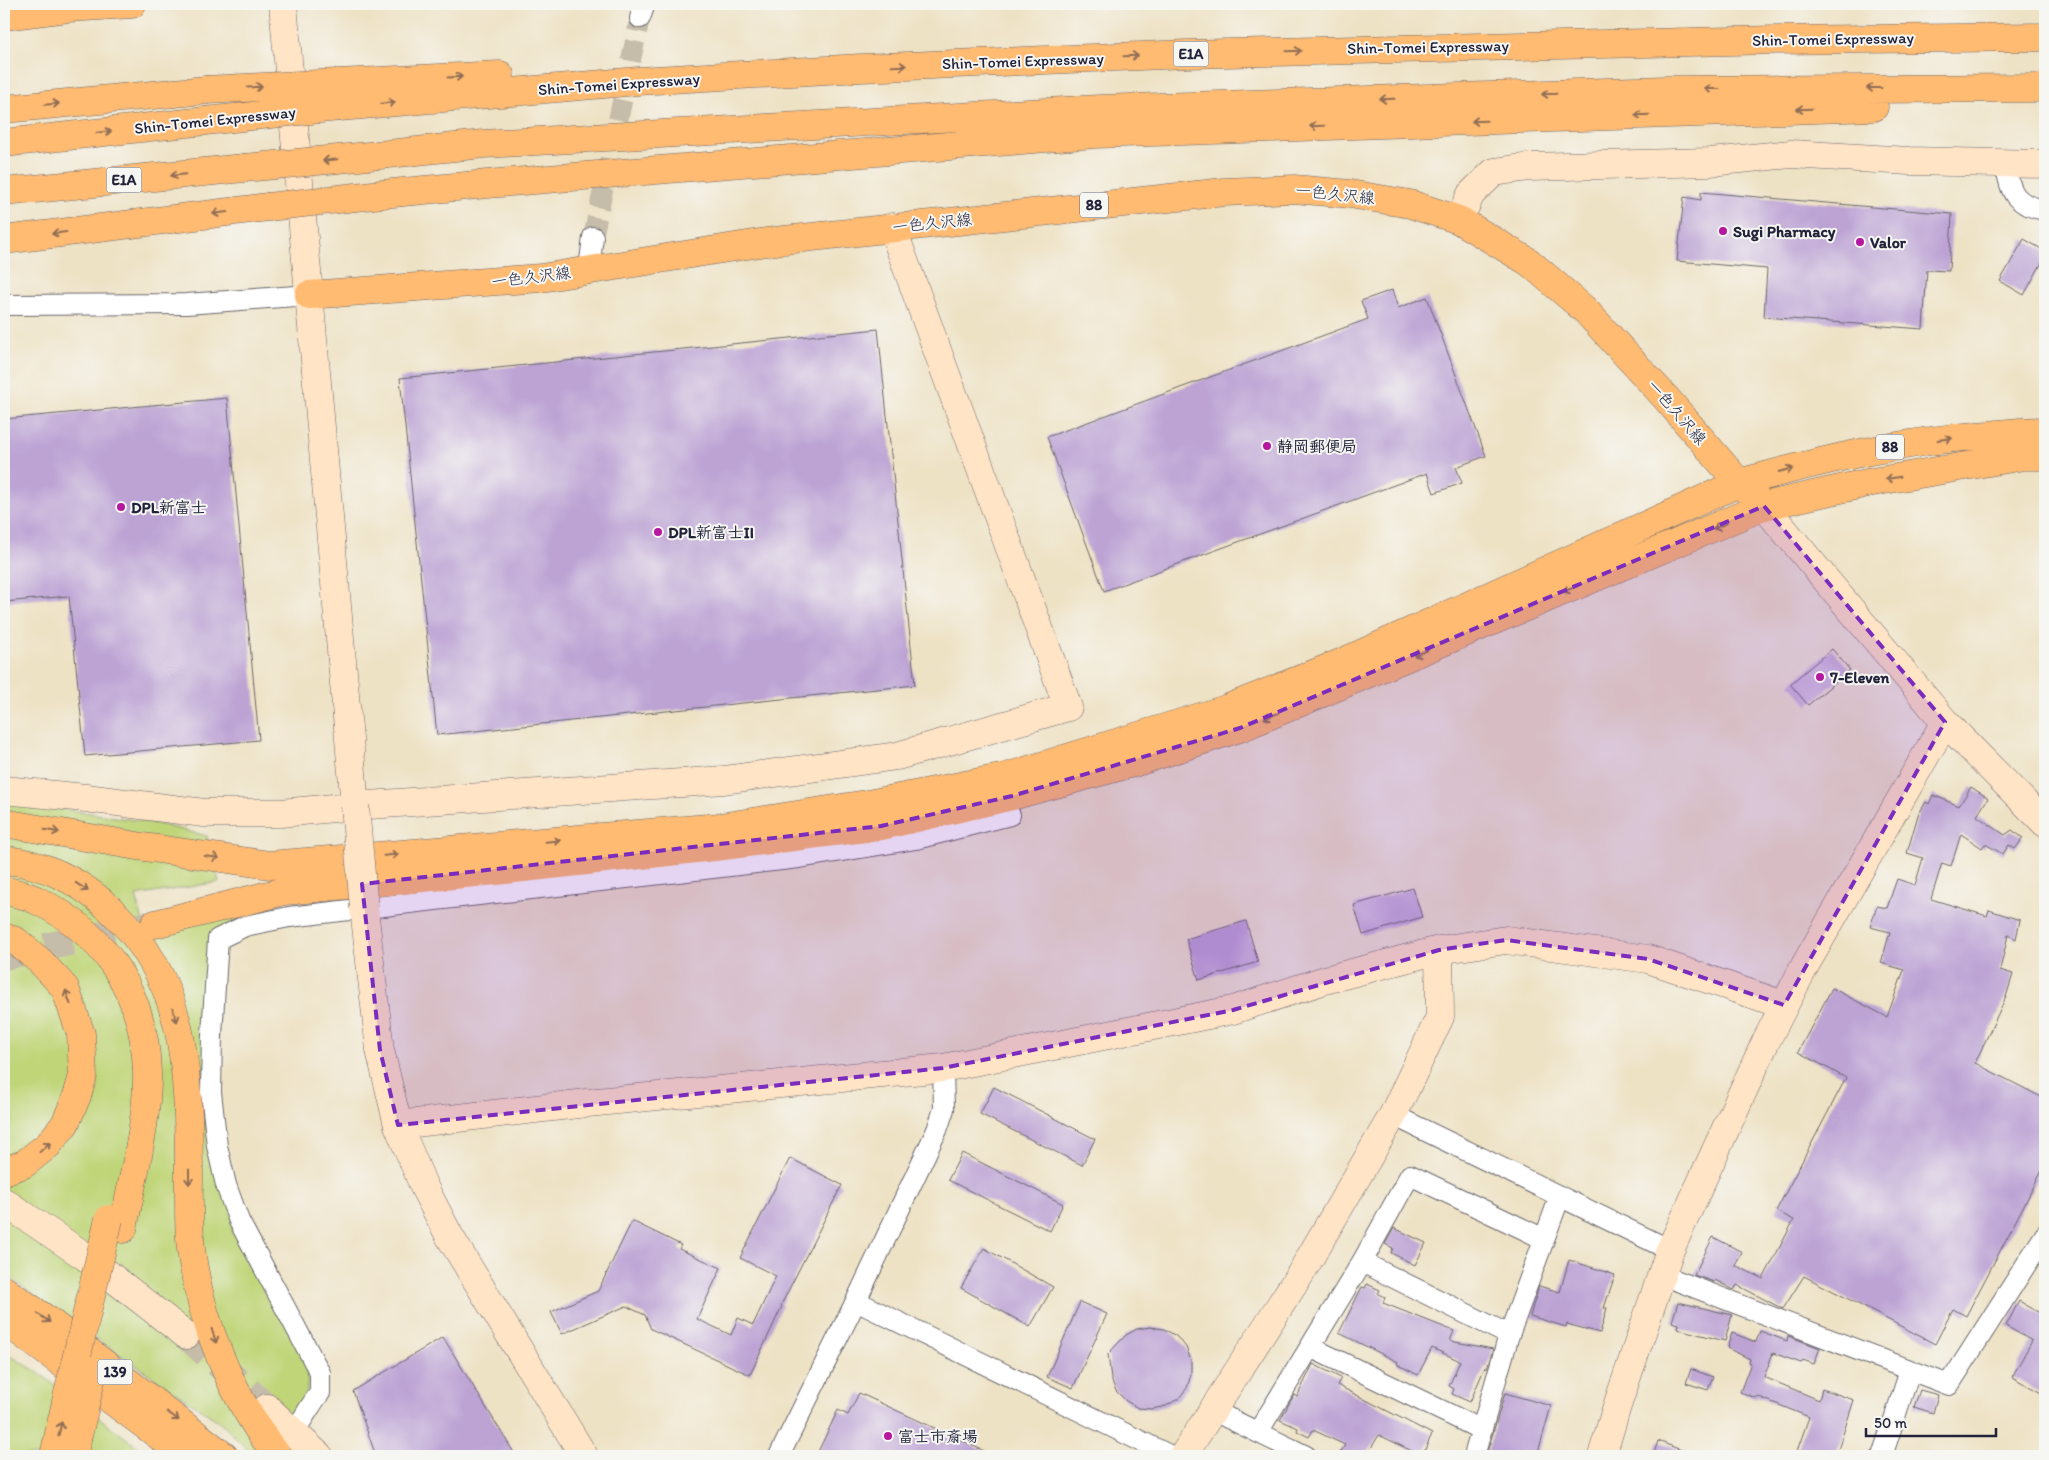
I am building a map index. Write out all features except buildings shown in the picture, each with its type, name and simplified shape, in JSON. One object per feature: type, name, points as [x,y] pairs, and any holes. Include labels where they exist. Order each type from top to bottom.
[{"type":"main road","points":[[4,16],[68,8],[132,4]]},
{"type":"main road","name":"Shin-Tomei Expressway","points":[[4,143],[205,121],[338,95],[638,81],[860,68],[1187,54],[1765,40],[2045,37]]},
{"type":"main road","name":"E1A","points":[[4,192],[483,144],[1100,109],[1666,90],[2045,88]]},
{"type":"main road","points":[[4,109],[206,90],[338,95]]},
{"type":"main road","points":[[4,240],[382,194],[1095,134],[2045,100]]},
{"type":"main road","name":"一色久沢線","points":[[309,295],[541,278],[766,242],[1224,192],[1294,189],[1350,194],[1410,204],[1458,220],[1529,262],[1585,310],[1739,483],[1764,506]]},
{"type":"main road","name":"88","points":[[1739,483],[1824,460],[1909,444],[2043,434]]},
{"type":"main road","name":"88","points":[[1764,506],[1876,482],[2024,456],[2043,434]]},
{"type":"main road","points":[[4,823],[137,846],[270,865],[720,827],[873,803],[1006,776],[1128,741],[1226,709],[1343,662],[1739,483]]},
{"type":"main road","points":[[155,924],[284,892],[713,847],[871,827],[1012,796],[1137,762],[1240,728],[1764,506]]},
{"type":"main road","points":[[4,860],[46,868],[74,881],[94,895],[135,934],[157,968],[179,1026],[187,1082],[191,1250],[202,1297],[214,1340],[228,1375],[246,1412],[278,1456]]},
{"type":"main road","points":[[4,890],[35,899],[60,913],[88,934],[113,962],[132,997],[143,1036],[147,1072],[144,1119],[116,1224],[75,1406],[54,1456]]},
{"type":"main road","points":[[4,907],[28,914],[56,929],[79,948],[101,974],[117,1003],[127,1033],[132,1075],[116,1224]]},
{"type":"main road","points":[[4,938],[16,941],[35,957],[65,988],[81,1034],[83,1076],[65,1124],[48,1145],[24,1164],[4,1172]]},
{"type":"main road","name":"139","points":[[4,1290],[56,1327],[224,1456]]},
{"type":"main road","name":"139","points":[[4,1320],[186,1456]]},
{"type":"main road","points":[[4,1339],[81,1393],[157,1456]]},
{"type":"main road","points":[[73,1456],[75,1406]]},
{"type":"street","points":[[283,4],[364,908],[380,1050],[398,1125],[424,1187],[450,1237],[584,1456]]},
{"type":"street","points":[[1458,220],[1472,194],[1494,172],[1530,167],[1710,162],[1791,154],[1909,161],[2045,164]]},
{"type":"street","points":[[2006,164],[2008,184],[2019,201],[2045,210]]},
{"type":"street","points":[[4,790],[204,813],[280,813],[743,778],[897,756],[1068,707],[892,227]]},
{"type":"street","points":[[589,269],[593,237]]},
{"type":"street","points":[[4,305],[186,304],[309,295]]},
{"type":"street","points":[[1764,506],[1945,722],[2045,823]]},
{"type":"street","points":[[1602,1456],[1666,1263],[1766,1041],[1808,959],[1945,722]]},
{"type":"street","points":[[294,1433],[305,1419],[311,1404],[320,1393],[320,1373],[239,1221],[226,1184],[217,1146],[211,1092],[212,1035],[218,940],[245,926],[289,917],[799,858],[916,839],[1010,815]]},
{"type":"street","points":[[398,1125],[588,1103],[943,1068],[1233,1010],[1325,980],[1439,950],[1506,940],[1648,959],[1784,1006]]},
{"type":"street","points":[[1183,1456],[1214,1411],[1301,1273],[1393,1115],[1440,1017],[1439,950]]},
{"type":"street","points":[[779,1456],[856,1302],[937,1130],[944,1108],[943,1068]]},
{"type":"street","points":[[1393,1115],[1560,1196],[1666,1263],[1910,1372],[1948,1385],[2045,1235]]},
{"type":"street","points":[[1258,1432],[1362,1262],[1410,1175],[1544,1239]]},
{"type":"street","points":[[1474,1456],[1509,1335],[1560,1196]]},
{"type":"street","points":[[4,1202],[86,1257],[186,1335]]},
{"type":"street","points":[[1362,1262],[1509,1335]]},
{"type":"street","points":[[856,1302],[1171,1456]]},
{"type":"street","points":[[1310,1347],[1482,1430]]},
{"type":"street","points":[[1882,1456],[1910,1372]]},
{"type":"street","points":[[267,1408],[319,1456]]},
{"type":"street","points":[[1214,1411],[1306,1456]]},
{"type":"highlighted area","points":[[1764,506],[1945,722],[1784,1005],[1648,959],[1506,940],[1439,950],[1233,1010],[943,1068],[398,1125],[380,1050],[362,884],[881,826],[1012,796],[1240,728]]},
{"type":"green space","points":[[4,800],[154,823],[207,836],[219,882],[136,896],[144,926],[235,909],[238,919],[218,940],[217,1146],[309,1354],[305,1419],[276,1456],[253,1456],[224,1425],[48,1306],[4,1273]]},
{"type":"green space","points":[[4,1352],[39,1373],[150,1456],[4,1456]]},
{"type":"tunnel","points":[[593,237],[640,18]]},
{"type":"tunnel","points":[[4,956],[149,925]]},
{"type":"tunnel","points":[[186,1335],[267,1408]]},
{"type":"place","name":"Sugi Pharmacy","points":[[1723,231]]},
{"type":"place","name":"Valor","points":[[1860,242]]},
{"type":"place","name":"静岡郵便局","points":[[1267,446]]},
{"type":"place","name":"DPL新富士","points":[[121,507]]},
{"type":"place","name":"DPL新富士II","points":[[658,532]]},
{"type":"place","name":"7-Eleven","points":[[1820,677]]},
{"type":"place","name":"富士市斎場","points":[[888,1436]]}]
